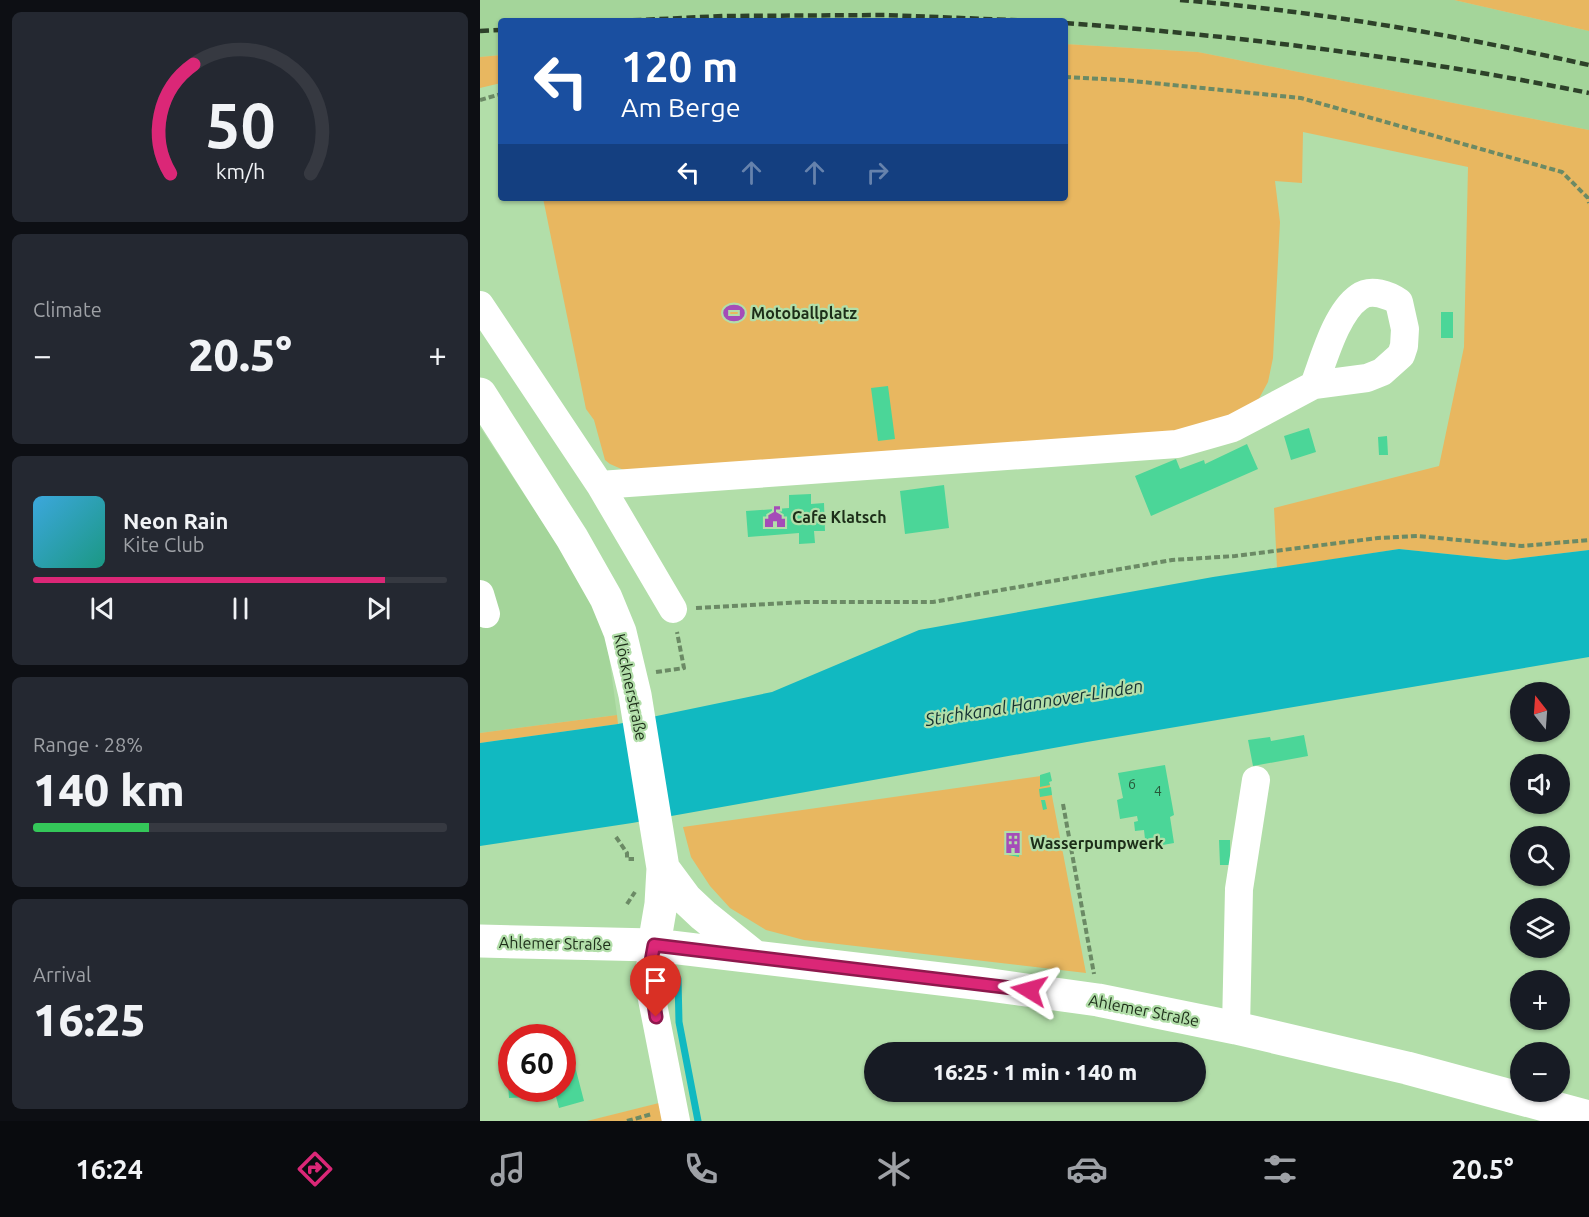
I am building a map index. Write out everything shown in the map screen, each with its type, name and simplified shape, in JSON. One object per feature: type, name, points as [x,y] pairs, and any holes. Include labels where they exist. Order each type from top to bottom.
[{"type":"main road","name":"Klöcknerstraße","points":[[480,394],[572,538],[606,598],[641,684],[663,868],[661,904],[654,945]]},
{"type":"main road","points":[[663,868],[686,899],[755,957]]},
{"type":"main road","name":"Ahlemer Straße","points":[[480,941],[654,945],[1098,1000],[1236,1028],[1407,1068],[1589,1117]]},
{"type":"street","points":[[480,305],[600,484],[673,609]]},
{"type":"street","points":[[600,484],[1177,444],[1233,428],[1314,385]]},
{"type":"street","points":[[1236,1028],[1239,889],[1256,780]]},
{"type":"street","points":[[654,945],[649,972],[651,994],[676,1121]]},
{"type":"path","points":[[1068,77],[1123,80],[1301,98],[1562,172],[1588,198],[1589,202]]},
{"type":"path","points":[[480,100],[498,95]]},
{"type":"path","points":[[641,684],[684,668],[673,609],[806,602],[933,602],[1172,560],[1235,556],[1378,538],[1417,537],[1522,546],[1589,540]]},
{"type":"path","points":[[1063,804],[1098,1000]]},
{"type":"path","points":[[616,837],[627,853],[627,859]]},
{"type":"shaded area","points":[[480,0],[1454,0],[1589,31],[1589,130],[1198,52],[1068,44],[1068,18],[498,18],[498,55],[480,57]]},
{"type":"shaded area","points":[[1454,0],[1589,0],[1589,31]]},
{"type":"shaded area","points":[[1068,44],[1198,52],[1589,130],[1589,550],[1506,560],[1399,549],[1277,568],[1274,508],[1439,466],[1464,347],[1468,167],[1303,132],[1302,183],[1275,181],[1280,222],[1273,358],[1268,382],[1256,404],[1227,419],[1169,435],[626,471],[605,460],[594,420],[586,409],[544,201],[1068,201]]},
{"type":"shaded area","points":[[498,55],[498,84],[480,88],[480,57]]},
{"type":"shaded area","points":[[480,427],[585,587],[607,641],[617,715],[480,733]]},
{"type":"shaded area","points":[[617,715],[618,724],[480,743],[480,733]]},
{"type":"shaded area","points":[[1048,775],[1086,973],[804,940],[766,930],[730,908],[710,886],[691,857],[683,827]]},
{"type":"shaded area","points":[[659,1103],[663,1121],[587,1121]]},
{"type":"water","name":"Stichkanal Hannover-Linden","points":[[1399,549],[1506,560],[1589,550],[1589,657],[1087,742],[632,823],[480,846],[480,743],[618,724],[772,692],[919,630],[1213,577]]},
{"type":"building","points":[[1441,312],[1453,312],[1453,338],[1441,338]]},
{"type":"building","points":[[888,386],[895,439],[878,441],[871,388]]},
{"type":"building","points":[[1309,428],[1316,452],[1291,460],[1284,436]]},
{"type":"building","points":[[1387,436],[1388,455],[1379,455],[1378,437]]},
{"type":"building","points":[[1247,444],[1258,469],[1151,516],[1135,476],[1176,459],[1180,469],[1204,460],[1205,464]]},
{"type":"building","points":[[944,485],[949,528],[905,534],[900,491]]},
{"type":"building","points":[[811,494],[811,504],[824,503],[825,531],[814,531],[815,543],[799,544],[799,533],[748,537],[746,511],[789,508],[789,495]]},
{"type":"building","points":[[1304,735],[1308,756],[1253,766],[1248,740],[1270,737],[1271,741]]},
{"type":"building","points":[[1165,765],[1174,815],[1170,817],[1174,843],[1146,848],[1144,830],[1135,831],[1134,822],[1138,821],[1137,816],[1120,819],[1117,800],[1123,798],[1118,773]]},
{"type":"building","points":[[1050,772],[1052,781],[1049,782],[1050,785],[1040,787],[1040,775]]},
{"type":"building","points":[[1051,787],[1052,795],[1040,797],[1039,789]]},
{"type":"building","points":[[1041,800],[1045,800],[1047,809],[1043,810]]},
{"type":"building","name":"Wasserpumpwerk","points":[[1006,834],[1021,836],[1019,857],[1008,855],[1008,850],[1004,850]]},
{"type":"building","points":[[1219,840],[1230,840],[1230,865],[1220,865]]},
{"type":"building","points":[[576,1070],[584,1101],[559,1108],[557,1102],[576,1102]]},
{"type":"waterway","points":[[678,979],[679,1022],[698,1121]]},
{"type":"railway","points":[[1180,0],[1386,25],[1589,65]]},
{"type":"railway","points":[[681,18],[885,15],[960,18]]},
{"type":"railway","points":[[1068,23],[1197,34],[1328,50],[1459,69],[1589,93]]},
{"type":"railway","points":[[480,31],[498,30]]},
{"type":"place","name":"Motoballplatz","points":[[734,313]]},
{"type":"place","name":"Cafe Klatsch","points":[[775,517]]},
{"type":"place","name":"Wasserpumpwerk","points":[[1013,843]]},
{"type":"route","points":[[656,1017],[649,972],[654,945],[1029,990]]}]
